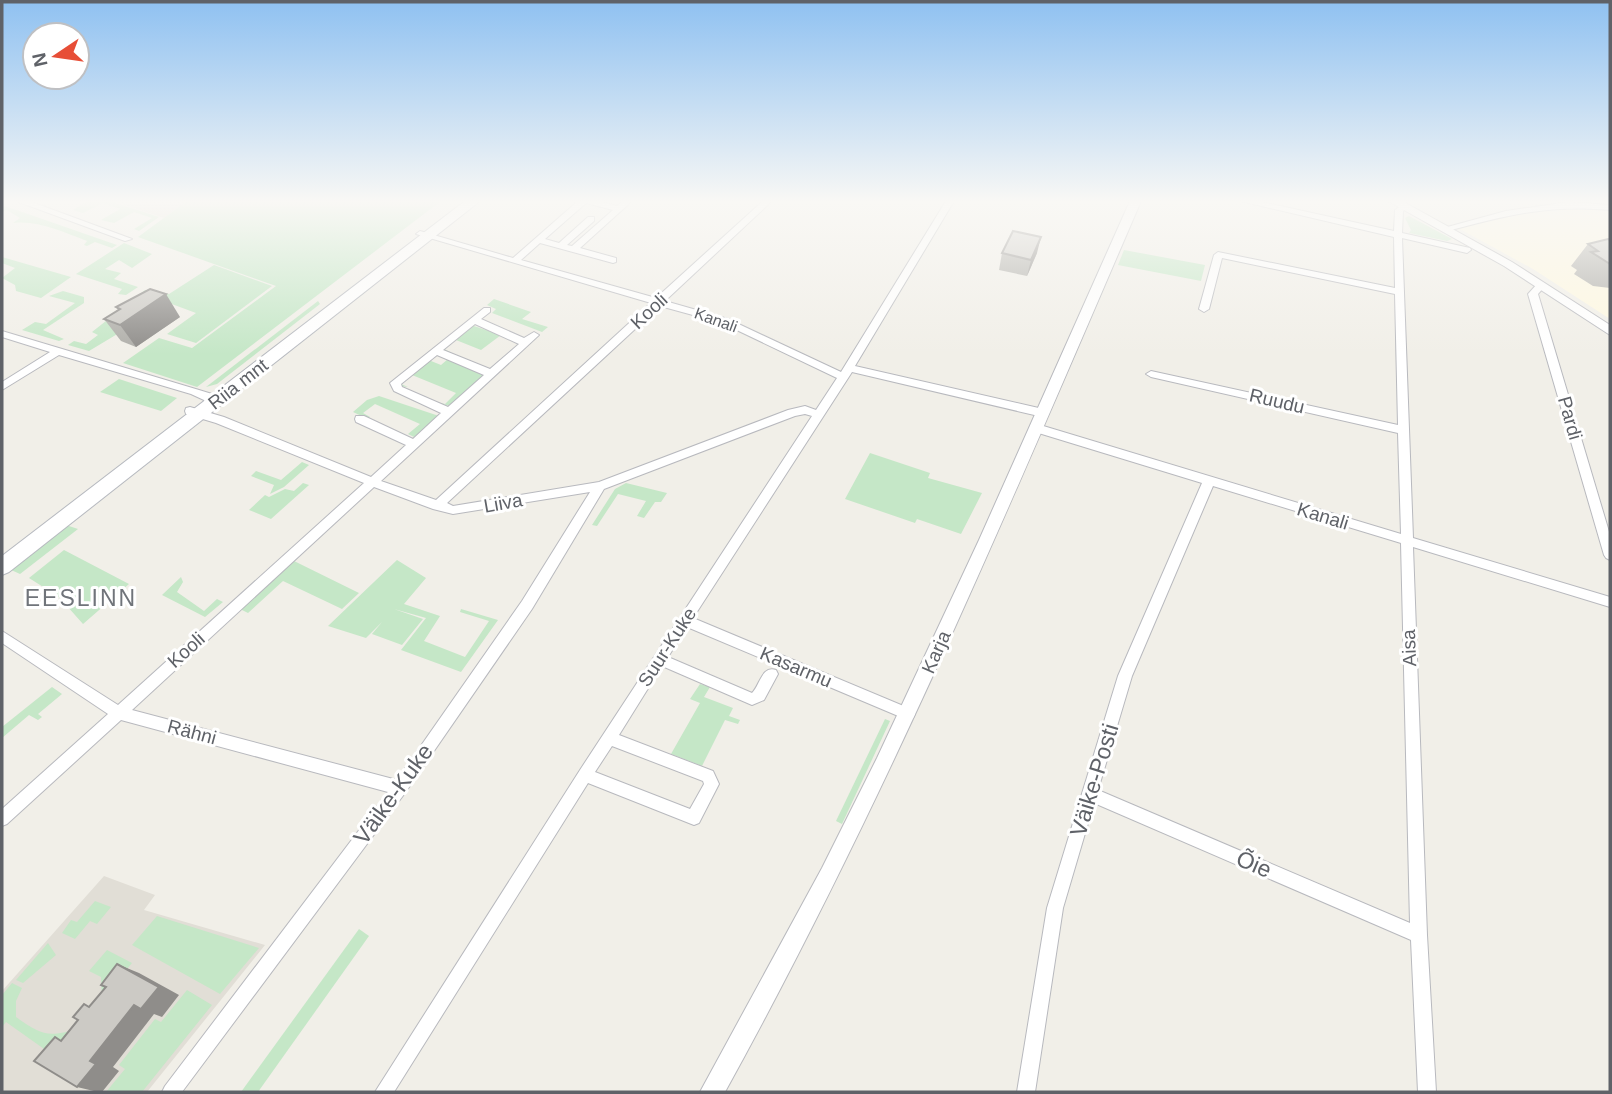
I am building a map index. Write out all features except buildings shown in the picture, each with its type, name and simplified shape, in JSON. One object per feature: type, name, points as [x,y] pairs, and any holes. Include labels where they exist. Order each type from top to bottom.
[{"type":"main road","name":"Riia mnt","points":[[2,567],[403,252]]},
{"type":"main road","name":"Riia mnt","points":[[2,556],[203,407]]},
{"type":"street","name":"Kanali","points":[[487,252],[724,321],[847,373],[1040,420],[1209,481],[1610,602]]},
{"type":"street","points":[[516,260],[526,252]]},
{"type":"street","points":[[585,252],[613,260]]},
{"type":"street","name":"Kooli","points":[[437,506],[713,252]]},
{"type":"street","name":"Suur-Kuke","points":[[384,1092],[684,620],[847,373],[919,252]]},
{"type":"street","name":"Karja","points":[[712,1092],[813,907],[908,714],[1114,252]]},
{"type":"street","name":"Aisa","points":[[1398,252],[1419,935],[1427,1092]]},
{"type":"street","points":[[1484,252],[1541,285],[1610,331]]},
{"type":"street","points":[[1204,309],[1218,255],[1399,292]]},
{"type":"street","name":"Pardi","points":[[1541,285],[1533,294],[1610,555]]},
{"type":"street","points":[[447,414],[445,410],[398,389],[395,383],[487,310]]},
{"type":"street","points":[[372,482],[530,339],[474,320]]},
{"type":"street","name":"Liiva","points":[[2,334],[58,351],[203,407],[372,482],[453,510],[600,486],[792,413],[805,410],[819,414]]},
{"type":"street","points":[[435,350],[492,374]]},
{"type":"street","points":[[2,387],[58,351]]},
{"type":"street","name":"Ruudu","points":[[1151,374],[1403,430]]},
{"type":"street","points":[[360,419],[414,444]]},
{"type":"street","name":"Väike-Posti","points":[[1026,1092],[1055,908],[1125,676],[1209,481]]},
{"type":"street","name":"Kooli","points":[[2,819],[372,482]]},
{"type":"street","name":"Väike-Kuke","points":[[171,1092],[400,788],[527,605],[600,486]]},
{"type":"street","name":"Kasarmu","points":[[684,620],[908,714]]},
{"type":"street","name":"Rähni","points":[[2,636],[117,712],[400,788]]},
{"type":"street","points":[[659,659],[752,699],[760,696],[771,674]]},
{"type":"street","points":[[585,775],[694,818],[712,784],[708,776],[609,738]]},
{"type":"street","name":"Õie","points":[[1090,794],[1419,935]]},
{"type":"shaded area","points":[[1502,252],[1610,252],[1610,319]]},
{"type":"shaded area","points":[[104,876],[155,895],[144,910],[265,945],[147,1092],[2,1092],[2,991]]},
{"type":"green space","points":[[110,252],[152,254],[132,268],[119,260],[105,269],[121,273],[114,279],[138,287],[126,295],[118,294],[122,289],[76,274]]},
{"type":"green space","points":[[180,252],[374,252],[197,387],[123,363],[159,338],[192,348],[276,286]]},
{"type":"green space","points":[[1123,252],[1135,252],[1205,265],[1201,281],[1118,265]]},
{"type":"green space","points":[[2,257],[71,277],[41,298],[16,291],[15,285],[2,278],[15,268],[2,263]]},
{"type":"green space","points":[[214,265],[272,286],[196,343],[167,334],[196,313],[169,303],[89,351],[68,345],[74,341],[86,344],[98,335],[92,332],[145,290],[169,294]]},
{"type":"green space","points":[[63,291],[84,297],[84,303],[43,330],[64,339],[59,341],[22,330],[35,322],[46,324],[75,303],[49,296]]},
{"type":"green space","points":[[494,299],[531,312],[522,319],[548,327],[542,332],[492,313],[496,309],[487,305]]},
{"type":"green space","points":[[318,301],[320,304],[217,384],[206,387]]},
{"type":"green space","points":[[471,325],[501,335],[481,350],[456,340],[444,349],[452,353],[442,351],[440,347]]},
{"type":"green space","points":[[426,359],[441,365],[448,359],[485,376],[450,406],[432,401],[445,404],[456,393],[412,375],[401,384],[408,387],[400,386],[399,381]]},
{"type":"green space","points":[[119,379],[177,398],[161,411],[100,392]]},
{"type":"green space","points":[[379,396],[439,416],[414,437],[408,434],[420,424],[375,404],[363,413],[370,417],[368,419],[353,412],[367,400]]},
{"type":"green space","points":[[870,453],[930,473],[928,478],[982,493],[961,534],[917,519],[915,523],[845,499]]},
{"type":"green space","points":[[302,462],[309,465],[284,487],[270,494],[274,485],[251,476],[256,471],[281,480]]},
{"type":"green space","points":[[303,483],[309,485],[271,519],[249,510],[265,495],[269,497],[285,489],[294,491]]},
{"type":"green space","points":[[626,483],[667,493],[661,502],[655,502],[644,518],[637,516],[646,501],[618,494],[597,526],[592,525],[615,489]]},
{"type":"green space","points":[[66,525],[78,529],[20,574],[9,569]]},
{"type":"green space","points":[[64,550],[129,584],[83,624],[59,597],[29,578]]},
{"type":"green space","points":[[292,560],[359,593],[342,609],[283,581],[248,613],[240,609]]},
{"type":"green space","points":[[397,560],[426,578],[404,604],[440,616],[424,641],[465,657],[489,621],[460,612],[461,609],[498,620],[461,672],[401,650],[426,618],[394,609],[423,619],[402,645],[372,634],[382,622],[366,638],[328,626]]},
{"type":"green space","points":[[181,577],[183,582],[177,592],[204,611],[217,599],[223,602],[205,617],[162,595]]},
{"type":"green space","points":[[700,684],[710,687],[704,697],[733,708],[729,716],[740,720],[738,724],[725,720],[702,766],[671,754],[700,703],[690,699]]},
{"type":"green space","points":[[52,687],[62,694],[38,714],[42,717],[38,720],[29,715],[2,738],[2,727]]},
{"type":"green space","points":[[885,719],[890,721],[842,824],[836,821]]},
{"type":"green space","points":[[95,901],[111,907],[97,924],[90,921],[75,939],[62,933],[71,920],[77,922]]},
{"type":"green space","points":[[157,916],[259,948],[220,994],[132,945]]},
{"type":"green space","points":[[359,929],[369,936],[258,1092],[241,1092]]},
{"type":"green space","points":[[48,943],[56,955],[23,983],[16,980]]},
{"type":"green space","points":[[107,950],[132,963],[102,999],[101,977],[89,971]]},
{"type":"green space","points":[[12,983],[22,988],[16,1001],[16,1017],[46,1033],[79,1029],[54,1056],[6,1022],[2,1027],[2,995]]},
{"type":"green space","points":[[187,990],[212,1005],[142,1092],[106,1092],[125,1069],[119,1065],[155,1019],[161,1022]]},
{"type":"district","name":"EESLINN","points":[[81,598]]}]
